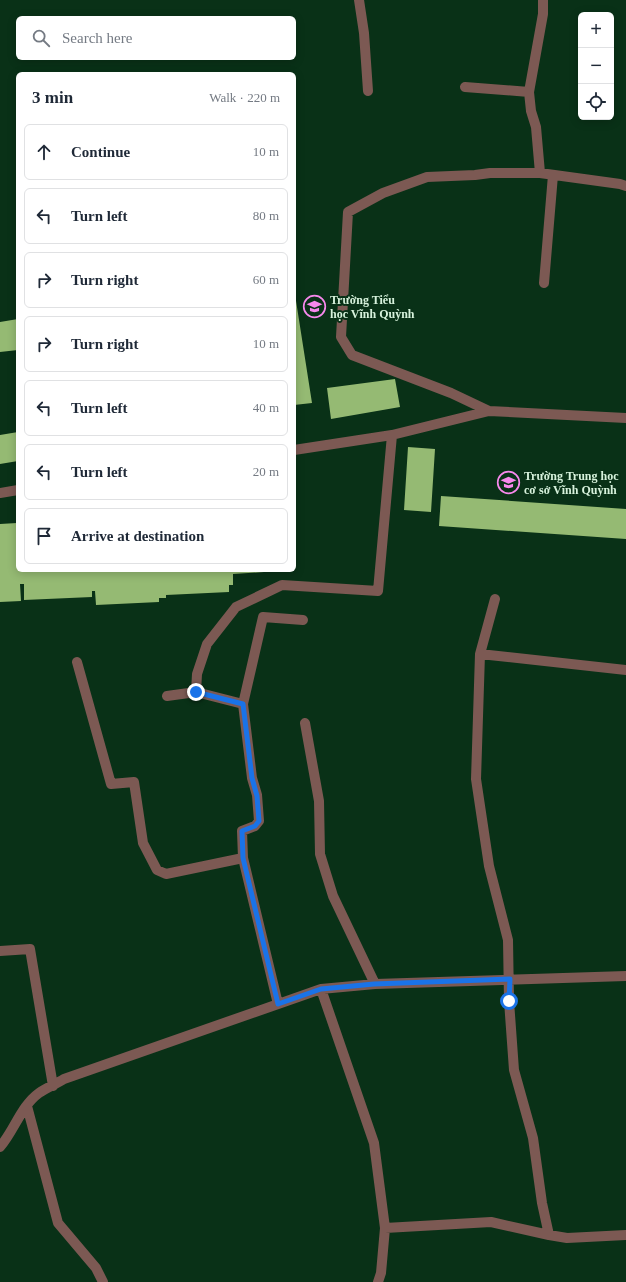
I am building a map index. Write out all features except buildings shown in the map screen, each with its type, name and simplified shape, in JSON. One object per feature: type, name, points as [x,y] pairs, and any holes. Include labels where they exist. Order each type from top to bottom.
[{"type":"street","points":[[359,0],[364,33],[368,91]]},
{"type":"street","points":[[540,173],[536,127],[531,111],[529,92],[543,14],[543,0]]},
{"type":"street","points":[[465,87],[529,92]]},
{"type":"street","points":[[489,411],[451,393],[352,355],[341,337],[348,212],[383,193],[427,178],[490,173],[540,173],[626,186]]},
{"type":"street","points":[[544,283],[553,175]]},
{"type":"street","points":[[296,450],[392,435],[489,411],[626,418]]},
{"type":"street","points":[[196,692],[197,674],[207,644],[236,607],[282,585],[378,591],[392,435]]},
{"type":"street","points":[[0,493],[16,490]]},
{"type":"street","points":[[495,599],[480,654],[476,779],[489,866],[508,940],[510,979],[509,1001],[514,1070],[533,1138],[542,1203],[549,1236]]},
{"type":"street","points":[[278,1004],[243,858],[242,831],[255,826],[259,821],[257,796],[252,778],[243,704],[263,617],[303,620]]},
{"type":"street","points":[[480,654],[626,670]]},
{"type":"street","points":[[77,662],[111,784],[134,782],[143,842],[157,870],[166,874],[243,858]]},
{"type":"street","points":[[167,696],[196,692],[243,704]]},
{"type":"street","points":[[305,723],[319,801],[320,854],[333,896],[374,984]]},
{"type":"street","points":[[0,951],[30,949],[53,1086]]},
{"type":"street","points":[[0,1147],[5,1142],[27,1106],[38,1093],[64,1080],[321,989],[374,984],[626,976]]},
{"type":"street","points":[[321,989],[374,1143],[384,1228],[381,1273],[378,1282]]},
{"type":"street","points":[[27,1106],[58,1223],[96,1268],[103,1282]]},
{"type":"street","points":[[384,1228],[491,1222],[549,1236],[567,1238],[626,1235]]},
{"type":"place","name":"Trường Tiểu học Vĩnh Quỳnh","points":[[314,307]]},
{"type":"place","name":"Trường Trung học cơ sở Vĩnh Quỳnh","points":[[509,483]]},
{"type":"route","points":[[196,692],[243,704],[252,778],[257,796],[259,821],[255,826],[242,831],[243,858],[278,1004],[321,989],[374,984],[510,979],[509,1001]]}]
